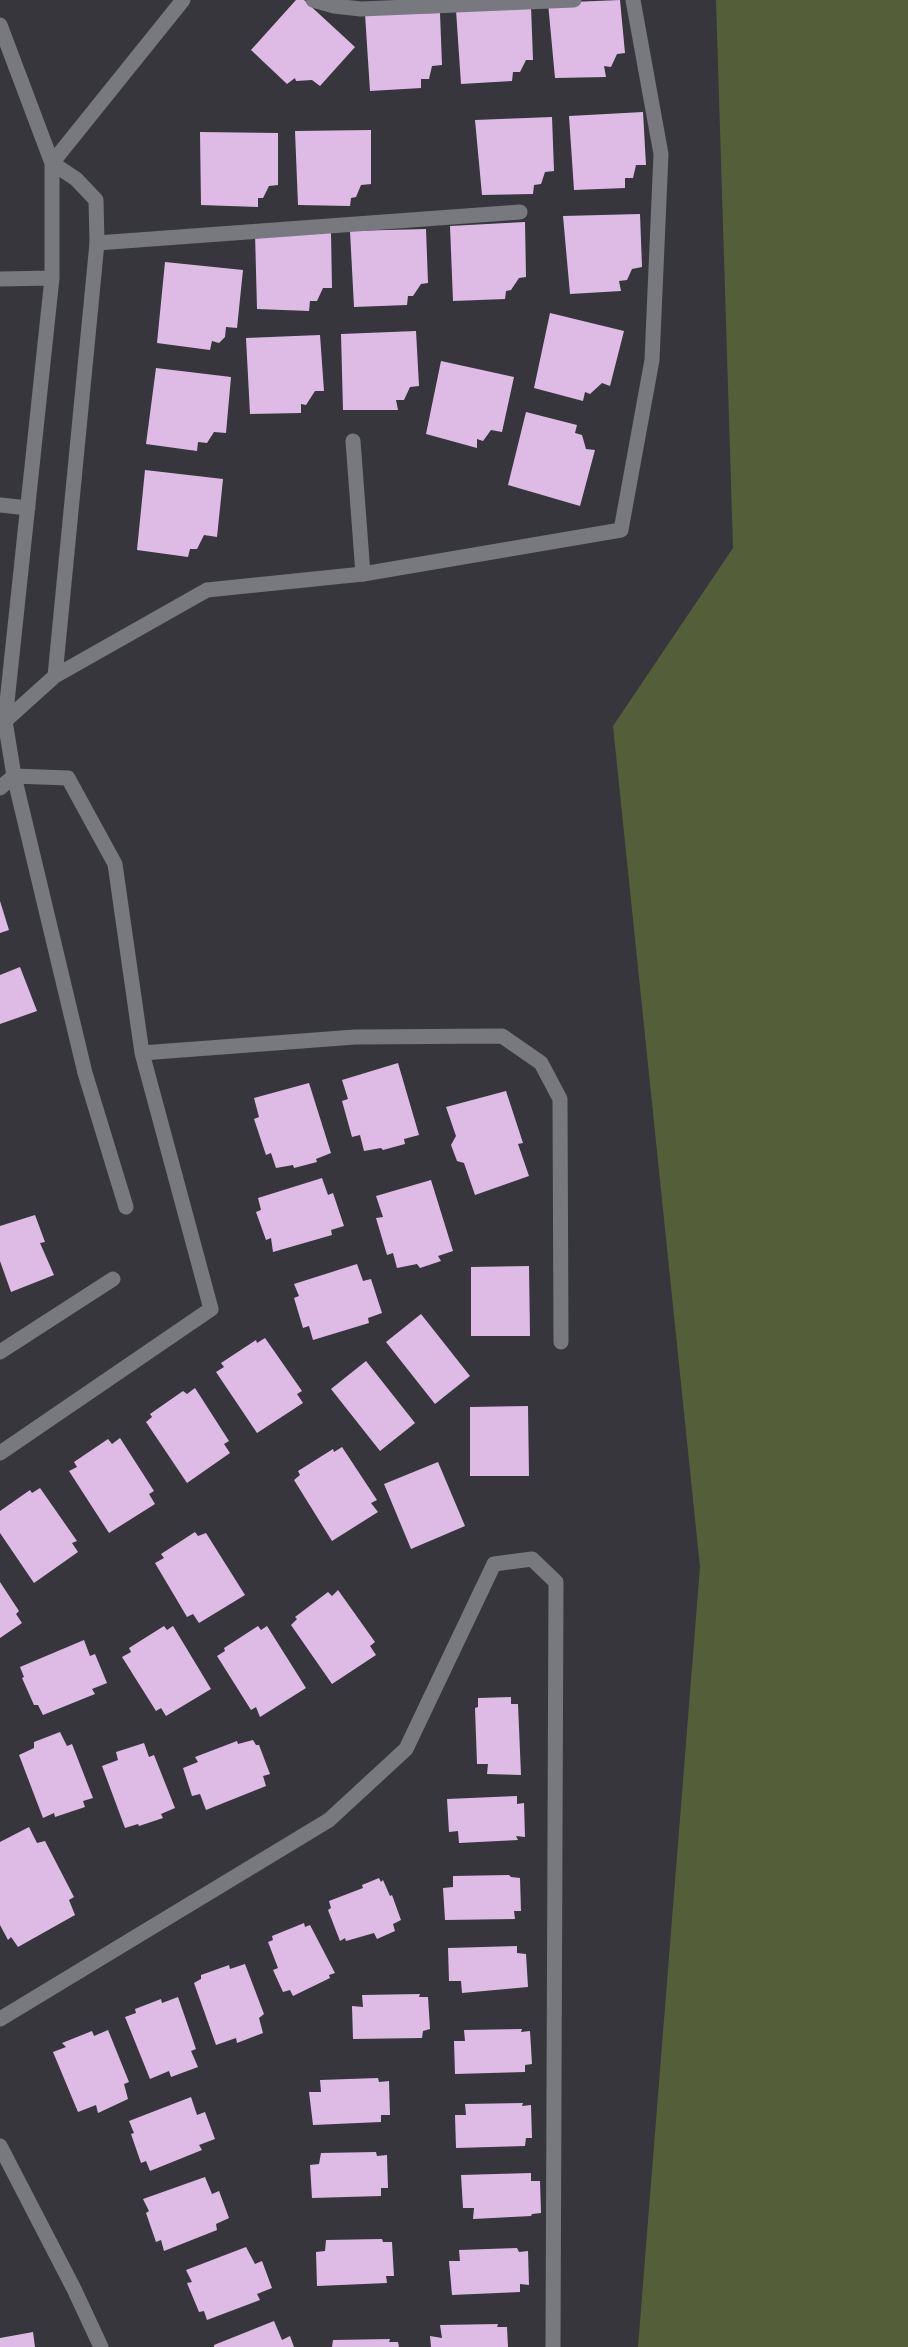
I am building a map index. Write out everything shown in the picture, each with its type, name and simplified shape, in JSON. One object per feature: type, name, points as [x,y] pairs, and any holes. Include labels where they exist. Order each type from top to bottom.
[{"type":"street","points":[[52,163],[183,0]]},
{"type":"street","points":[[314,0],[334,6],[361,9],[574,0]]},
{"type":"street","points":[[5,721],[55,676],[207,590],[363,574],[621,530],[652,360],[662,154],[633,0]]},
{"type":"street","points":[[0,25],[52,163],[52,278],[5,721],[14,776],[85,1073],[126,1207]]},
{"type":"street","points":[[52,163],[76,179],[96,200],[97,243],[55,676]]},
{"type":"street","points":[[97,243],[520,212]]},
{"type":"street","points":[[0,279],[52,278]]},
{"type":"street","points":[[353,441],[363,574]]},
{"type":"street","points":[[0,505],[28,508]]},
{"type":"street","points":[[0,788],[14,776],[68,778],[115,864],[142,1053],[211,1309],[0,1453]]},
{"type":"street","points":[[142,1053],[355,1036],[502,1036],[541,1063],[560,1099],[561,1342]]},
{"type":"street","points":[[0,1352],[113,1279]]},
{"type":"street","points":[[0,2019],[329,1820],[406,1749],[494,1564],[532,1560],[556,1582],[553,2347]]},
{"type":"street","points":[[0,2146],[74,2289],[101,2347]]},
{"type":"green space","points":[[716,0],[908,0],[908,2347],[638,2347],[700,1567],[613,726],[733,548]]},
{"type":"building","points":[[296,0],[304,0],[355,47],[320,86],[312,80],[296,81],[295,78],[287,84],[251,50]]},
{"type":"building","points":[[620,0],[625,53],[617,54],[611,67],[604,66],[606,77],[555,78],[548,3]]},
{"type":"building","points":[[531,6],[533,60],[526,60],[520,72],[513,72],[512,81],[461,84],[456,10]]},
{"type":"building","points":[[440,13],[442,65],[432,66],[429,79],[421,79],[421,88],[370,91],[365,14]]},
{"type":"building","points":[[643,112],[646,165],[636,165],[633,178],[625,178],[625,188],[574,190],[569,116]]},
{"type":"building","points":[[552,117],[554,171],[545,172],[541,184],[534,185],[533,194],[482,195],[475,120]]},
{"type":"building","points":[[371,130],[371,184],[361,185],[356,197],[351,198],[350,206],[298,205],[295,131]]},
{"type":"building","points":[[200,132],[278,133],[278,185],[269,186],[263,198],[258,198],[258,207],[201,205]]},
{"type":"building","points":[[640,214],[642,267],[632,269],[627,280],[619,281],[621,291],[570,294],[563,216]]},
{"type":"building","points":[[525,222],[526,277],[519,278],[511,290],[506,291],[505,299],[453,301],[450,226]]},
{"type":"building","points":[[426,229],[428,283],[421,284],[413,296],[408,296],[407,305],[354,307],[350,231]]},
{"type":"building","points":[[255,233],[331,233],[332,288],[323,288],[317,301],[310,301],[309,311],[257,309]]},
{"type":"building","points":[[165,262],[243,270],[237,328],[226,327],[225,337],[219,343],[212,341],[210,350],[157,343]]},
{"type":"building","points":[[550,313],[624,331],[610,386],[602,383],[590,394],[585,392],[583,401],[534,388]]},
{"type":"building","points":[[416,331],[419,386],[410,387],[404,400],[396,400],[398,410],[343,410],[341,334]]},
{"type":"building","points":[[320,335],[324,391],[315,391],[306,405],[301,404],[301,413],[250,414],[246,338]]},
{"type":"building","points":[[441,361],[514,377],[502,432],[491,430],[483,441],[477,439],[477,448],[426,434]]},
{"type":"building","points":[[156,368],[231,377],[226,433],[214,432],[207,443],[198,442],[197,451],[146,444]]},
{"type":"building","points":[[526,412],[577,425],[575,433],[582,435],[586,449],[595,450],[580,506],[508,485]]},
{"type":"building","points":[[145,470],[223,479],[217,537],[204,535],[197,549],[190,549],[188,557],[137,550]]},
{"type":"building","points":[[0,901],[9,930],[0,933]]},
{"type":"building","points":[[20,967],[37,1011],[0,1024],[0,975]]},
{"type":"building","points":[[398,1063],[419,1135],[404,1139],[405,1144],[383,1150],[381,1148],[364,1151],[360,1135],[352,1137],[342,1101],[348,1099],[342,1080]]},
{"type":"building","points":[[309,1083],[331,1153],[316,1159],[317,1162],[294,1168],[293,1165],[276,1168],[271,1153],[266,1155],[254,1119],[259,1117],[254,1098]]},
{"type":"building","points":[[506,1091],[523,1143],[518,1144],[529,1176],[475,1195],[464,1163],[457,1161],[451,1145],[456,1136],[446,1107]]},
{"type":"building","points":[[322,1178],[328,1195],[333,1193],[344,1226],[331,1230],[332,1235],[273,1252],[271,1238],[266,1240],[256,1212],[261,1210],[258,1198]]},
{"type":"building","points":[[431,1180],[453,1251],[438,1256],[441,1261],[420,1268],[417,1264],[397,1268],[393,1253],[387,1255],[376,1218],[383,1217],[376,1196]]},
{"type":"building","points":[[35,1215],[45,1242],[40,1243],[54,1275],[11,1292],[0,1261],[0,1226]]},
{"type":"building","points":[[357,1264],[363,1281],[371,1279],[382,1313],[368,1318],[369,1323],[313,1340],[309,1326],[303,1328],[294,1298],[299,1296],[294,1284]]},
{"type":"building","points":[[529,1266],[530,1336],[471,1336],[471,1267]]},
{"type":"building","points":[[421,1314],[470,1376],[435,1404],[386,1342]]},
{"type":"building","points":[[265,1338],[302,1391],[297,1394],[303,1403],[257,1433],[216,1372],[224,1367],[221,1363],[256,1340],[257,1343]]},
{"type":"building","points":[[366,1361],[415,1423],[380,1451],[331,1389]]},
{"type":"building","points":[[195,1388],[229,1441],[224,1444],[230,1453],[187,1483],[146,1422],[152,1417],[150,1414],[183,1391],[187,1394]]},
{"type":"building","points":[[528,1406],[529,1476],[470,1476],[470,1407]]},
{"type":"building","points":[[120,1438],[154,1491],[149,1494],[155,1504],[109,1533],[69,1471],[77,1467],[74,1462],[108,1439],[112,1444]]},
{"type":"building","points":[[342,1447],[377,1500],[371,1503],[378,1512],[332,1541],[294,1480],[300,1475],[298,1471],[333,1449],[334,1452]]},
{"type":"building","points":[[438,1462],[465,1526],[411,1549],[384,1484]]},
{"type":"building","points":[[40,1488],[77,1541],[72,1543],[78,1552],[34,1583],[0,1533],[0,1511],[30,1490],[32,1493]]},
{"type":"building","points":[[195,1532],[198,1536],[206,1533],[245,1595],[199,1623],[193,1614],[187,1617],[155,1563],[164,1558],[161,1554]]},
{"type":"building","points":[[0,1582],[19,1611],[16,1614],[22,1623],[0,1638]]},
{"type":"building","points":[[338,1590],[375,1642],[370,1646],[376,1655],[332,1684],[291,1625],[297,1619],[295,1617],[328,1592],[332,1596]]},
{"type":"building","points":[[164,1626],[167,1630],[173,1626],[211,1689],[166,1716],[161,1708],[156,1711],[122,1657],[131,1652],[129,1648]]},
{"type":"building","points":[[258,1626],[261,1630],[267,1626],[306,1688],[260,1717],[256,1707],[251,1710],[217,1656],[225,1651],[224,1648]]},
{"type":"building","points":[[84,1640],[90,1656],[95,1654],[107,1683],[92,1689],[95,1694],[43,1715],[38,1705],[34,1705],[22,1678],[24,1677],[20,1667]]},
{"type":"building","points":[[511,1697],[511,1704],[518,1704],[521,1775],[487,1774],[488,1764],[477,1764],[475,1708],[478,1707],[478,1698]]},
{"type":"building","points":[[60,1732],[67,1746],[72,1744],[93,1798],[83,1801],[85,1807],[55,1817],[54,1813],[43,1818],[19,1755],[34,1748],[34,1742]]},
{"type":"building","points":[[253,1740],[256,1745],[259,1745],[270,1774],[263,1776],[266,1786],[206,1810],[200,1794],[192,1796],[183,1768],[198,1762],[195,1757],[237,1741],[238,1744]]},
{"type":"building","points":[[144,1743],[149,1757],[154,1755],[175,1808],[161,1814],[163,1818],[125,1828],[102,1766],[118,1760],[116,1752]]},
{"type":"building","points":[[517,1796],[517,1804],[524,1803],[525,1837],[516,1836],[518,1840],[459,1843],[458,1831],[449,1832],[447,1799]]},
{"type":"building","points":[[29,1827],[37,1843],[45,1841],[74,1897],[69,1900],[75,1915],[18,1947],[11,1937],[8,1940],[0,1925],[0,1842]]},
{"type":"building","points":[[509,1875],[520,1878],[521,1911],[514,1911],[515,1919],[445,1920],[443,1888],[453,1887],[453,1876]]},
{"type":"building","points":[[379,1878],[381,1882],[383,1880],[390,1896],[392,1895],[401,1920],[393,1924],[395,1931],[377,1939],[374,1933],[340,1941],[328,1910],[331,1908],[329,1901],[363,1888],[362,1885]]},
{"type":"building","points":[[304,1923],[305,1927],[310,1925],[335,1973],[329,1975],[330,1978],[293,1996],[290,1990],[283,1992],[273,1970],[278,1968],[268,1942],[273,1940],[272,1936]]},
{"type":"building","points":[[517,1946],[517,1953],[526,1954],[528,1987],[462,1993],[461,1981],[449,1981],[448,1948]]},
{"type":"building","points":[[245,1964],[264,2014],[259,2018],[263,2033],[237,2043],[236,2038],[216,2045],[194,1983],[201,1979],[201,1975],[229,1965],[230,1969]]},
{"type":"building","points":[[420,1994],[419,1997],[428,1997],[430,2029],[423,2031],[422,2038],[353,2039],[352,2006],[363,2007],[362,1995]]},
{"type":"building","points":[[178,1997],[196,2049],[191,2051],[198,2067],[171,2077],[169,2071],[150,2079],[125,2017],[136,2013],[135,2009],[161,1999],[162,2003]]},
{"type":"building","points":[[522,2029],[521,2032],[530,2031],[532,2064],[525,2065],[525,2072],[455,2074],[454,2041],[465,2041],[464,2030]]},
{"type":"building","points":[[108,2030],[129,2082],[124,2084],[128,2099],[98,2113],[96,2105],[78,2112],[53,2052],[66,2047],[62,2043],[92,2031],[94,2036]]},
{"type":"building","points":[[378,2078],[379,2082],[389,2081],[390,2115],[381,2115],[381,2122],[313,2125],[309,2092],[321,2092],[320,2080]]},
{"type":"building","points":[[191,2097],[197,2115],[205,2112],[215,2139],[199,2145],[202,2150],[150,2171],[146,2161],[141,2163],[129,2121]]},
{"type":"building","points":[[523,2103],[522,2106],[531,2105],[532,2138],[526,2138],[525,2146],[456,2148],[455,2115],[466,2115],[465,2104]]},
{"type":"building","points":[[376,2152],[377,2156],[387,2155],[388,2188],[381,2188],[381,2196],[312,2198],[310,2165],[319,2164],[321,2153]]},
{"type":"building","points":[[531,2173],[531,2181],[540,2181],[541,2213],[531,2216],[473,2219],[474,2208],[463,2208],[461,2175]]},
{"type":"building","points":[[205,2177],[212,2194],[219,2191],[229,2218],[216,2224],[217,2230],[164,2251],[161,2240],[156,2242],[146,2213],[149,2211],[143,2199]]},
{"type":"building","points":[[382,2239],[383,2242],[392,2242],[394,2276],[386,2276],[387,2283],[317,2286],[316,2252],[325,2251],[326,2240]]},
{"type":"building","points":[[246,2247],[255,2264],[262,2261],[272,2288],[257,2294],[260,2300],[207,2320],[204,2311],[199,2312],[187,2283],[192,2282],[186,2270]]},
{"type":"building","points":[[517,2248],[519,2252],[528,2251],[529,2285],[520,2284],[520,2292],[452,2295],[449,2261],[460,2261],[459,2250]]},
{"type":"building","points":[[274,2321],[282,2340],[290,2336],[294,2347],[214,2347],[214,2345]]},
{"type":"building","points":[[498,2324],[497,2327],[507,2327],[508,2347],[431,2347],[430,2336],[442,2338],[440,2325]]},
{"type":"building","points":[[33,2332],[35,2347],[0,2347],[0,2338]]},
{"type":"building","points":[[390,2339],[389,2342],[398,2342],[399,2347],[332,2347],[333,2340]]}]
